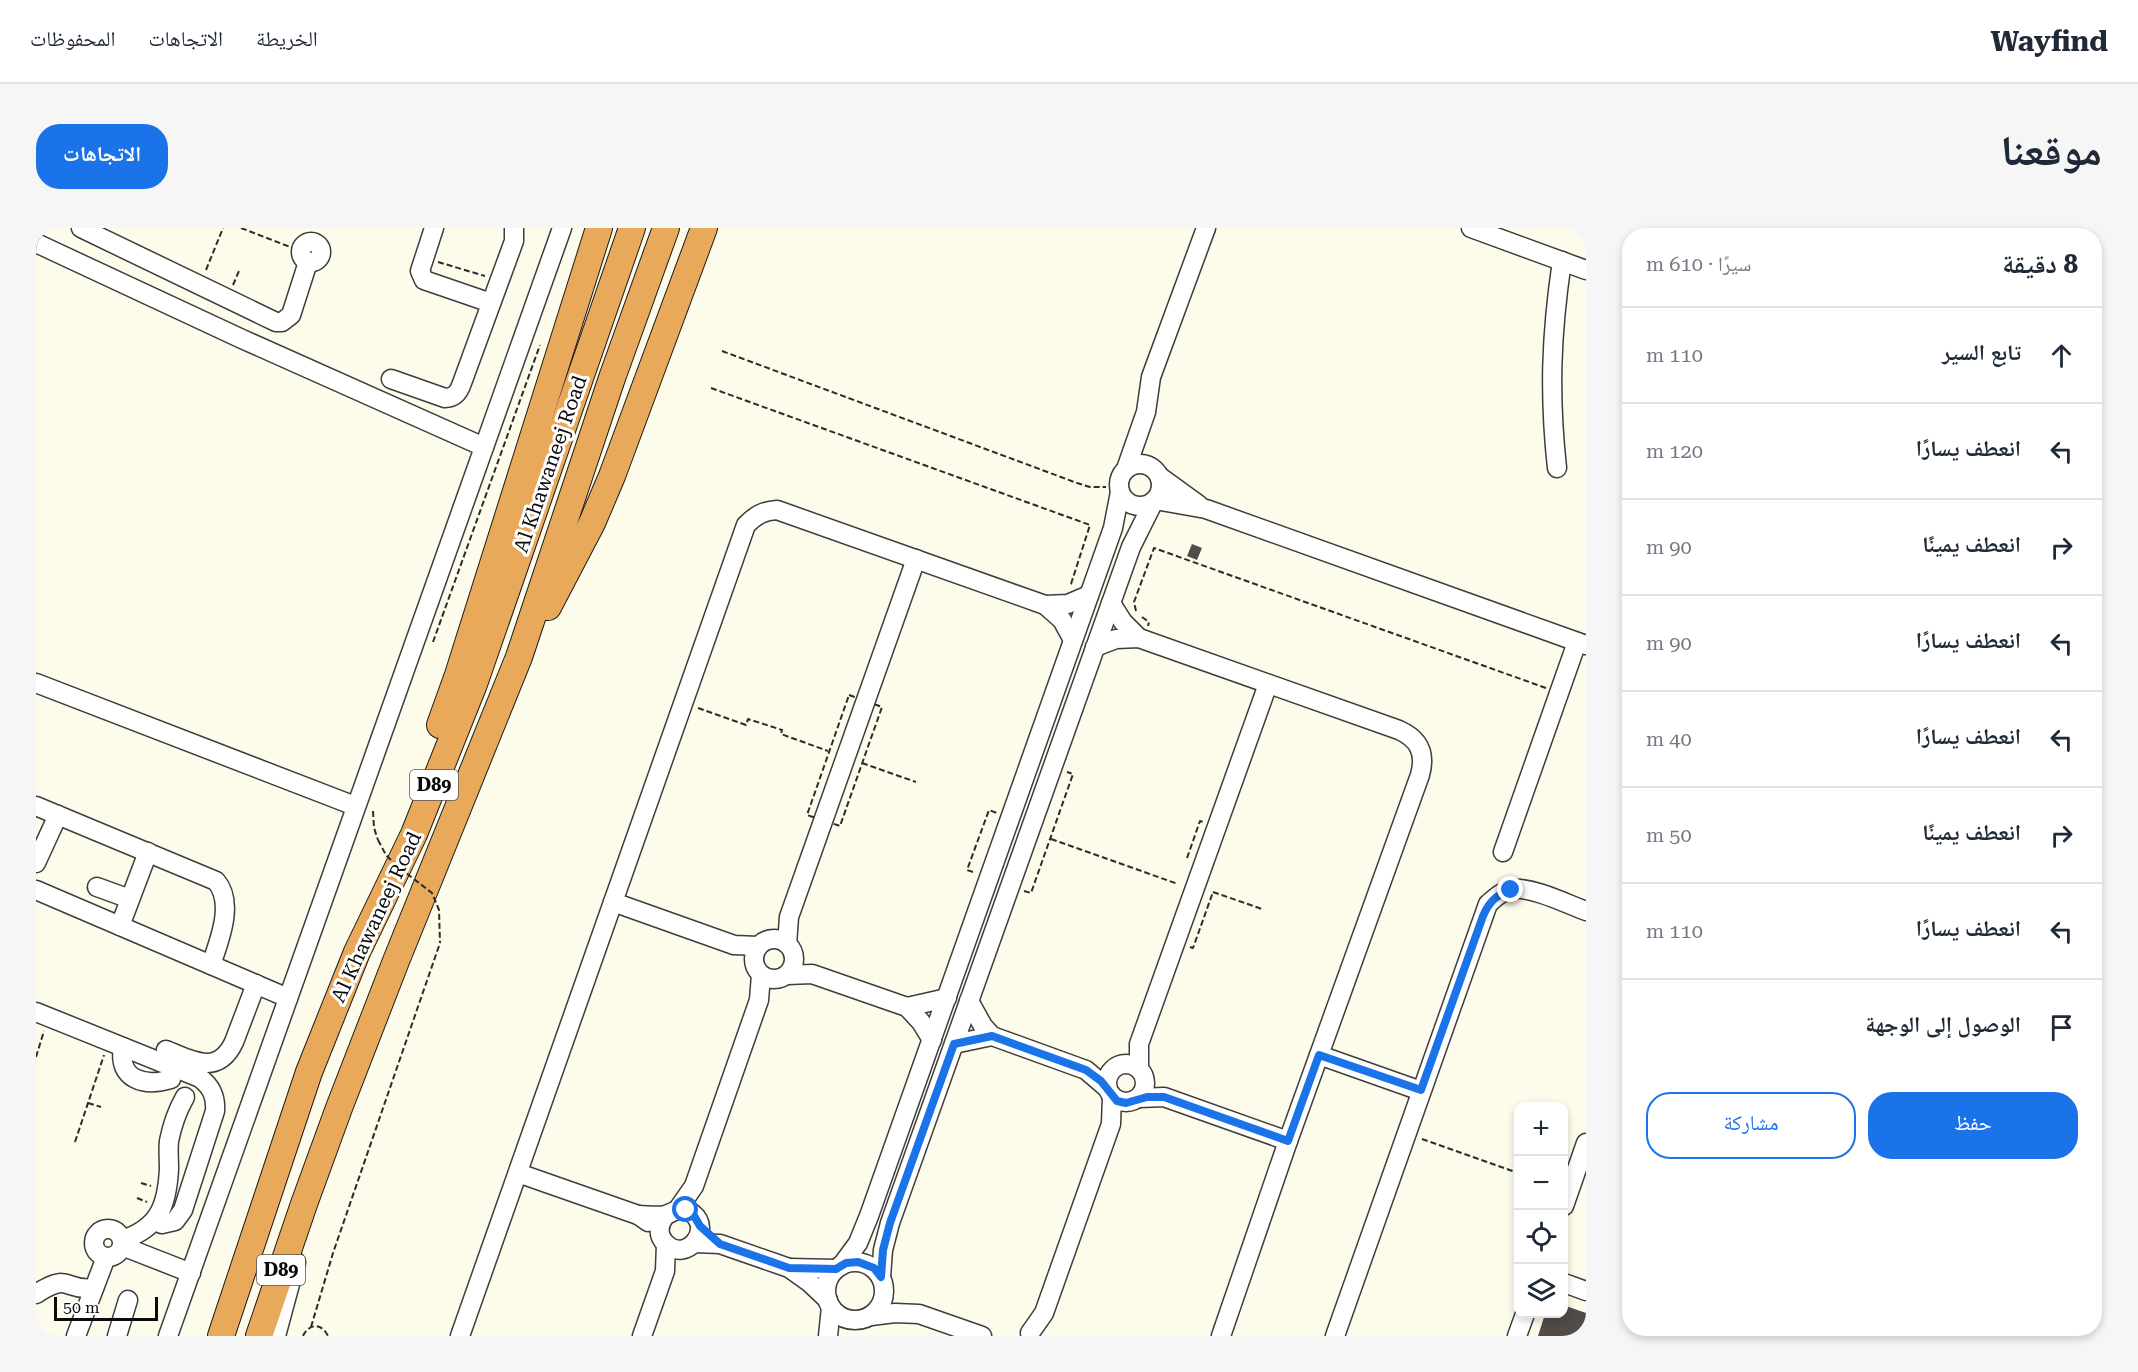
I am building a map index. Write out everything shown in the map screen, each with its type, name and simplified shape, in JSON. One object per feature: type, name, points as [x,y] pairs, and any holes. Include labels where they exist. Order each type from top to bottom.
[{"type":"highway","points":[[414,834],[419,788],[426,762],[458,675],[599,228]]},
{"type":"highway","name":"Al Khawaneej Road","points":[[221,1336],[309,1072],[357,952],[414,834],[474,684],[632,228]]},
{"type":"highway","name":"Al Khawaneej Road","points":[[259,1336],[304,1204],[396,961],[519,657],[609,388],[666,228]]},
{"type":"highway","points":[[519,657],[592,523],[612,476],[704,228]]},
{"type":"street","points":[[81,228],[271,320],[282,322],[291,315],[311,246]]},
{"type":"street","points":[[434,228],[420,271],[424,280],[491,303]]},
{"type":"street","points":[[391,379],[445,398],[451,398],[457,394],[514,241],[514,228]]},
{"type":"street","points":[[168,1336],[288,998],[364,805],[484,447],[562,228]]},
{"type":"street","points":[[828,1336],[829,1304],[826,1287],[828,1280],[850,1255],[864,1230],[1113,528],[1122,482],[1146,412],[1151,377],[1206,228]]},
{"type":"street","points":[[1471,228],[1586,270]]},
{"type":"street","points":[[36,243],[484,447]]},
{"type":"street","points":[[1557,468],[1552,417],[1551,364],[1554,313],[1562,261]]},
{"type":"street","points":[[1122,482],[1140,465],[1148,466],[1206,509]]},
{"type":"street","points":[[855,1336],[883,1300],[883,1250],[890,1223],[1131,547],[1160,489],[1159,476]]},
{"type":"street","points":[[1122,482],[1124,499],[1130,504],[1147,505],[1154,501],[1206,509],[1582,644],[1560,692],[1503,852]]},
{"type":"street","points":[[460,1336],[746,525],[754,516],[765,511],[777,510],[1045,605],[1062,620],[1073,640]]},
{"type":"street","points":[[642,1336],[916,559]]},
{"type":"street","points":[[1045,605],[1068,604],[1089,595]]},
{"type":"street","points":[[1111,603],[1122,622],[1141,639]]},
{"type":"street","points":[[1095,647],[1116,639],[1141,639],[1409,735],[1417,742],[1422,753],[1423,764],[1420,775],[1288,1141],[1221,1336]]},
{"type":"street","points":[[36,683],[364,805]]},
{"type":"street","points":[[1034,1335],[1044,1313],[1111,1124],[1131,1081],[1139,1044],[1187,885],[1268,684]]},
{"type":"street","points":[[36,806],[216,882],[222,888],[225,897],[222,926],[210,965]]},
{"type":"street","points":[[36,863],[58,815]]},
{"type":"street","points":[[120,926],[148,852]]},
{"type":"street","points":[[97,887],[130,899]]},
{"type":"street","points":[[1335,1336],[1488,904],[1498,894],[1524,889],[1586,911]]},
{"type":"street","points":[[36,890],[288,998]]},
{"type":"street","points":[[613,902],[907,1007],[921,1022],[932,1040]]},
{"type":"street","points":[[36,999],[206,1064],[224,1058],[230,1051],[256,984]]},
{"type":"street","points":[[907,1007],[947,998]]},
{"type":"street","points":[[969,1001],[979,1020],[992,1036],[1086,1070],[1131,1081],[1164,1097],[1288,1141]]},
{"type":"street","points":[[42,1015],[116,1044],[170,1072],[200,1078],[206,1082],[214,1095],[215,1112],[183,1210],[175,1221],[162,1224],[155,1221]]},
{"type":"street","points":[[954,1044],[992,1036]]},
{"type":"street","points":[[116,1044],[122,1062],[134,1078],[153,1083],[170,1072]]},
{"type":"street","points":[[1319,1055],[1421,1090]]},
{"type":"street","points":[[1086,1070],[1121,1102],[1131,1081]]},
{"type":"street","points":[[170,1072],[178,1092],[185,1097],[199,1099],[214,1095]]},
{"type":"street","points":[[1111,1124],[1108,1076],[1131,1081]]},
{"type":"street","points":[[122,1243],[120,1236],[112,1229],[102,1230],[94,1242],[101,1255],[106,1257],[116,1254],[122,1243],[141,1233],[155,1221],[167,1186],[172,1128],[185,1097]]},
{"type":"street","points":[[1568,1192],[1586,1143]]},
{"type":"street","points":[[518,1173],[789,1268],[810,1283],[841,1317],[854,1320],[895,1313],[919,1314],[982,1336]]},
{"type":"street","points":[[276,1336],[301,1242],[304,1204]]},
{"type":"street","points":[[122,1243],[191,1273]]},
{"type":"street","points":[[76,1336],[106,1257]]},
{"type":"street","points":[[789,1268],[839,1267],[852,1262],[864,1263],[874,1268],[882,1279],[919,1314]]},
{"type":"street","points":[[36,1294],[55,1283],[70,1283],[82,1288],[94,1288]]},
{"type":"street","points":[[1568,1285],[1586,1291]]},
{"type":"street","points":[[117,1336],[128,1300]]},
{"type":"street","points":[[1517,1336],[1524,1318]]},
{"type":"path","points":[[201,286],[223,228]]},
{"type":"path","points":[[241,228],[311,246]]},
{"type":"path","points":[[424,258],[499,280]]},
{"type":"path","points":[[429,652],[542,339]]},
{"type":"path","points":[[722,351],[1077,483],[1103,488],[1122,482]]},
{"type":"path","points":[[711,388],[1090,525],[1071,584],[1065,587]]},
{"type":"path","points":[[1141,639],[1149,622],[1137,614],[1134,602],[1154,548],[1560,692]]},
{"type":"path","points":[[682,703],[746,725],[748,719],[782,730],[781,734],[916,782]]},
{"type":"path","points":[[303,1336],[311,1327],[333,1253],[440,943],[439,910],[432,893],[386,855],[378,840],[372,816],[364,805]]},
{"type":"path","points":[[1050,839],[1262,909]]},
{"type":"path","points":[[36,1057],[42,1015]]},
{"type":"path","points":[[75,1142],[88,1103],[116,1044]]},
{"type":"path","points":[[88,1103],[101,1107]]},
{"type":"path","points":[[1406,1134],[1514,1172]]},
{"type":"path","points":[[311,1327],[323,1328],[328,1336]]},
{"type":"building","points":[[1192,544],[1202,548],[1197,560],[1187,556]]},
{"type":"building","points":[[1568,1307],[1586,1313],[1586,1336],[1538,1336],[1544,1318],[1568,1318]]},
{"type":"route","points":[[686,1210],[693,1214],[706,1233],[720,1244],[789,1268],[836,1269],[846,1263],[858,1262],[874,1268],[881,1277],[883,1250],[890,1223],[954,1044],[980,1037],[992,1036],[1086,1070],[1094,1075],[1117,1101],[1126,1103],[1139,1098],[1164,1097],[1288,1141],[1319,1055],[1421,1090],[1488,904],[1498,894],[1511,890]]}]
